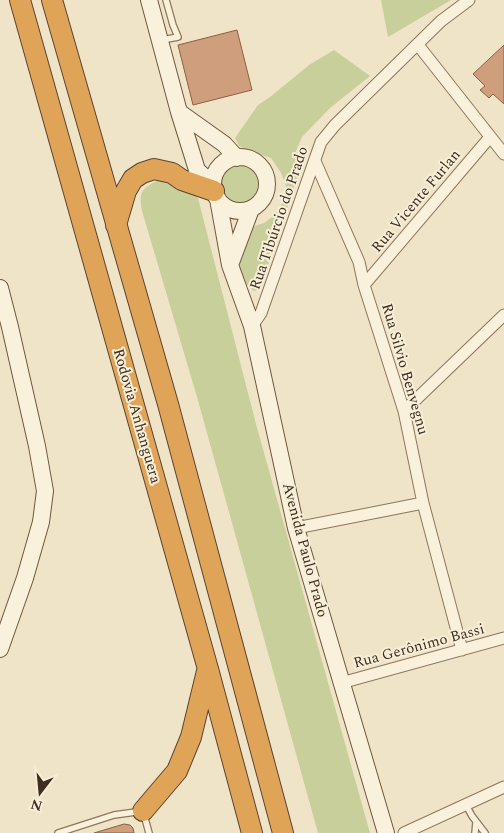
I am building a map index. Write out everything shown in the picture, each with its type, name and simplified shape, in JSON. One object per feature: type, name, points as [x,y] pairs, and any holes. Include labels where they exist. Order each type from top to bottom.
[{"type":"highway","name":"Rodovia Anhanguera","points":[[20,0],[208,669],[252,833]]},
{"type":"highway","name":"Rodovia Anhanguera","points":[[52,0],[168,404],[283,833]]},
{"type":"highway","points":[[116,225],[126,191],[134,179],[142,173],[154,169],[172,173],[182,180],[215,192]]},
{"type":"highway","points":[[143,811],[178,770],[191,737],[208,669]]},
{"type":"street","points":[[149,0],[179,112],[197,170],[224,206],[232,210],[242,211],[251,209],[263,200],[266,193],[266,177],[263,170],[252,160],[237,158],[227,161],[220,167],[215,175],[215,192]]},
{"type":"street","name":"Rua Tibúrcio do Prado","points":[[252,326],[261,313],[322,142],[335,125],[441,22],[469,0]]},
{"type":"street","points":[[418,45],[504,154]]},
{"type":"street","points":[[179,112],[224,144],[237,158]]},
{"type":"street","name":"Rua Vicente Furlan","points":[[364,285],[490,137]]},
{"type":"street","name":"Rua Silvio Benvegnu","points":[[315,162],[359,262],[364,285],[404,411],[423,503],[462,650]]},
{"type":"street","name":"Avenida Paulo Prado","points":[[215,192],[230,265],[252,326],[296,528],[386,833]]},
{"type":"street","points":[[230,265],[251,209]]},
{"type":"street","points":[[0,288],[33,428],[45,491],[41,522],[25,578],[0,649]]},
{"type":"street","points":[[404,411],[504,315]]},
{"type":"street","points":[[296,528],[423,503]]},
{"type":"street","name":"Rua Gerônimo Bassi","points":[[341,683],[504,638]]},
{"type":"street","points":[[404,833],[504,787]]},
{"type":"lane","points":[[159,40],[178,37],[166,0]]},
{"type":"lane","points":[[466,805],[484,833]]},
{"type":"lane","points":[[58,833],[114,815],[143,811],[149,833]]},
{"type":"lane","points":[[475,833],[476,822]]},
{"type":"green space","points":[[381,0],[451,0],[388,37]]},
{"type":"green space","points":[[334,50],[370,76],[330,108],[302,137],[296,151],[301,167],[260,289],[254,291],[242,277],[240,269],[241,252],[252,227],[264,223],[275,215],[282,204],[286,186],[281,173],[271,158],[239,146],[235,138],[258,105],[309,65]]},
{"type":"green space","points":[[239,165],[253,170],[258,184],[253,198],[239,203],[225,198],[220,184],[225,170]]},
{"type":"green space","points":[[159,179],[180,182],[198,198],[256,424],[370,833],[318,833],[197,397],[142,211],[141,195],[143,191]]},
{"type":"building","points":[[237,30],[252,90],[193,105],[178,45]]},
{"type":"building","points":[[504,45],[504,104],[493,94],[489,98],[480,90],[485,86],[473,74]]},
{"type":"building","points":[[124,824],[130,825],[134,833],[94,833]]}]
